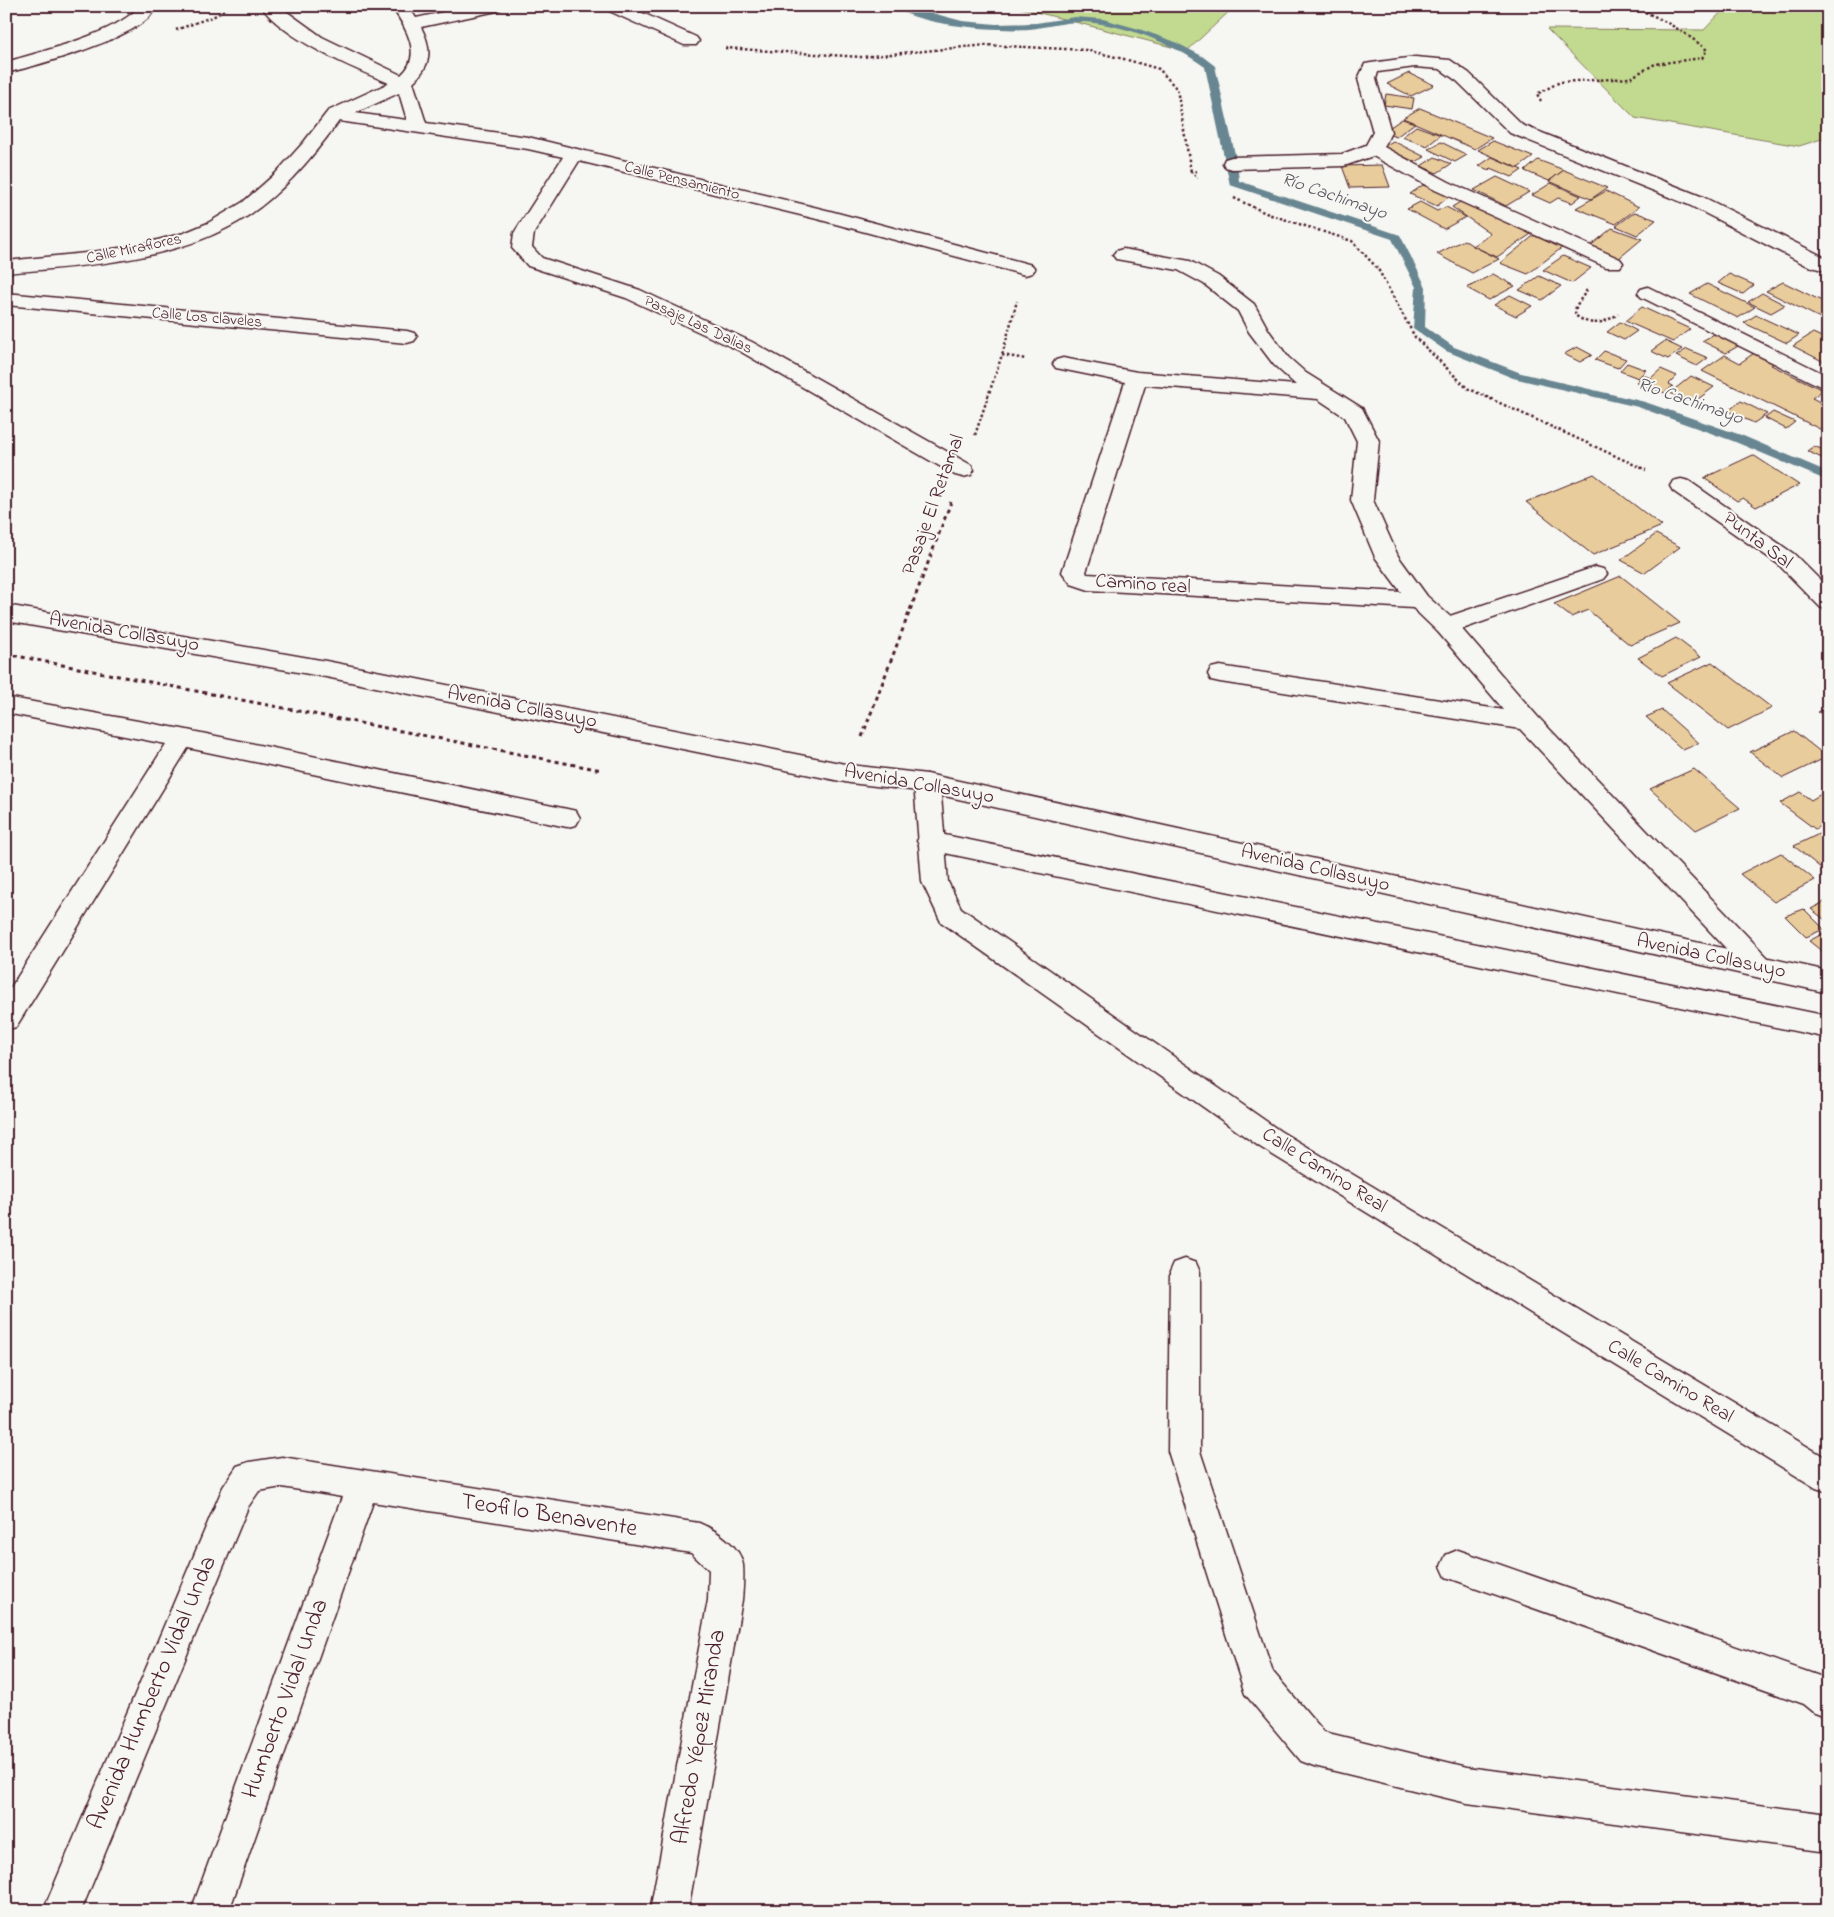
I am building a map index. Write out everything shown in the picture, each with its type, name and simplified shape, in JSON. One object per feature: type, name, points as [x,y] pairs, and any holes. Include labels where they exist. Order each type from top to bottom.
[{"type":"street","points":[[6,68],[54,54],[130,25],[147,10],[148,6]]},
{"type":"street","points":[[269,6],[288,23],[338,53],[405,83],[418,126]]},
{"type":"street","points":[[334,115],[405,83],[419,67],[421,52],[411,24],[399,6]]},
{"type":"street","points":[[411,24],[497,6]]},
{"type":"street","points":[[613,6],[690,41]]},
{"type":"street","points":[[1232,163],[1344,160],[1374,149],[1382,132],[1367,79],[1371,68],[1415,62],[1444,64],[1463,77],[1516,129],[1696,201],[1813,261],[1828,266]]},
{"type":"street","name":"Calle Pensamiento","points":[[334,115],[418,126],[528,144],[574,154],[823,215],[1025,268]]},
{"type":"street","name":"Calle Miraflores","points":[[6,268],[80,260],[171,244],[217,226],[257,200],[315,142],[334,115]]},
{"type":"street","points":[[1374,149],[1442,186],[1614,263]]},
{"type":"street","name":"Pasaje Las Dalias","points":[[574,154],[524,234],[522,248],[535,262],[633,294],[745,346],[963,470]]},
{"type":"street","points":[[1124,255],[1183,265],[1211,280],[1248,308],[1259,332],[1281,361],[1299,377],[1354,413],[1368,441],[1362,500],[1387,557],[1419,601],[1446,626],[1528,722],[1761,968]]},
{"type":"street","points":[[1648,293],[1828,384]]},
{"type":"street","name":"Calle Los claveles","points":[[6,299],[407,337]]},
{"type":"street","points":[[1063,364],[1137,378],[1326,393]]},
{"type":"street","name":"Camino real","points":[[1137,378],[1074,572],[1079,579],[1088,583],[1419,601]]},
{"type":"street","name":"Punta Sal","points":[[1681,486],[1786,559],[1828,602]]},
{"type":"street","points":[[1446,626],[1595,574]]},
{"type":"street","name":"Avenida Collasuyo","points":[[6,613],[326,669],[850,774],[927,783],[1828,982]]},
{"type":"street","points":[[1220,674],[1528,722]]},
{"type":"street","points":[[6,705],[182,738],[567,818]]},
{"type":"street","points":[[6,1019],[182,738]]},
{"type":"street","name":"Calle Camino Real","points":[[927,783],[930,841],[935,882],[951,916],[1270,1139],[1828,1477]]},
{"type":"street","points":[[930,841],[1828,1027]]},
{"type":"street","points":[[1185,1272],[1184,1451],[1258,1682],[1314,1748],[1468,1785],[1828,1833]]},
{"type":"street","name":"Avenida Humberto Vidal Unda","points":[[62,1911],[235,1498],[249,1477],[282,1472],[362,1487]]},
{"type":"street","name":"Teofilo Benavente","points":[[362,1487],[699,1539],[726,1563]]},
{"type":"street","name":"Humberto Vidal Unda","points":[[210,1911],[362,1487]]},
{"type":"street","name":"Alfredo Yépez Miranda","points":[[669,1911],[725,1600],[726,1563]]},
{"type":"street","points":[[1458,1566],[1815,1691],[1828,1701]]},
{"type":"path","points":[[1543,106],[1536,94],[1560,82],[1630,78],[1655,64],[1702,58],[1707,50],[1692,37],[1664,23],[1648,12],[1630,6]]},
{"type":"path","points":[[1648,12],[1655,6]]},
{"type":"path","points":[[690,41],[729,49],[860,57],[932,52],[986,45],[1086,50],[1159,69],[1176,89],[1191,172],[1202,181]]},
{"type":"path","points":[[1191,172],[1232,163]]},
{"type":"path","points":[[1233,198],[1268,214],[1352,241],[1378,269],[1415,337],[1467,388],[1681,486]]},
{"type":"path","points":[[1614,263],[1589,287],[1576,306],[1575,315],[1583,321],[1604,323],[1648,293]]},
{"type":"path","name":"Pasaje El Retamal","points":[[862,738],[963,470],[1002,355],[1025,268]]},
{"type":"path","points":[[6,654],[601,770]]},
{"type":"green space","points":[[1013,6],[1235,6],[1187,51]]},
{"type":"green space","points":[[1727,6],[1828,6],[1828,137],[1799,146],[1635,118],[1547,29],[1704,30]]},
{"type":"building","points":[[1409,73],[1434,85],[1411,96],[1387,84]]},
{"type":"building","points":[[1386,94],[1414,98],[1412,109],[1384,105]]},
{"type":"building","points":[[1420,108],[1492,138],[1475,149],[1403,118]]},
{"type":"building","points":[[1402,119],[1415,123],[1396,137],[1383,132]]},
{"type":"building","points":[[1416,126],[1441,135],[1427,146],[1402,137]]},
{"type":"building","points":[[1393,141],[1425,157],[1415,162],[1383,147]]},
{"type":"building","points":[[1493,141],[1533,157],[1518,168],[1478,150]]},
{"type":"building","points":[[1441,142],[1467,155],[1455,162],[1428,149]]},
{"type":"building","points":[[1435,157],[1451,164],[1437,173],[1421,166]]},
{"type":"building","points":[[1492,157],[1522,170],[1512,177],[1491,168],[1489,170],[1479,166]]},
{"type":"building","points":[[1538,160],[1564,170],[1549,181],[1525,171]]},
{"type":"building","points":[[1382,165],[1390,187],[1350,188],[1342,166]]},
{"type":"building","points":[[1564,170],[1607,188],[1591,199],[1549,181]]},
{"type":"building","points":[[1497,177],[1529,192],[1506,206],[1474,190]]},
{"type":"building","points":[[1551,183],[1581,196],[1572,203],[1558,198],[1550,203],[1532,195]]},
{"type":"building","points":[[1423,185],[1450,196],[1437,206],[1410,194]]},
{"type":"building","points":[[1606,191],[1639,207],[1616,224],[1576,208]]},
{"type":"building","points":[[1465,199],[1537,230],[1497,257],[1473,246],[1491,234],[1452,207]]},
{"type":"building","points":[[1420,202],[1437,211],[1446,207],[1466,217],[1444,229],[1407,209]]},
{"type":"building","points":[[1635,212],[1656,220],[1637,235],[1616,226]]},
{"type":"building","points":[[1612,228],[1642,239],[1618,259],[1589,247]]},
{"type":"building","points":[[1537,233],[1564,246],[1528,274],[1500,263]]},
{"type":"building","points":[[1464,240],[1499,259],[1472,273],[1437,254]]},
{"type":"building","points":[[1563,256],[1591,268],[1572,283],[1543,270]]},
{"type":"building","points":[[1493,274],[1515,286],[1489,300],[1467,288]]},
{"type":"building","points":[[1729,274],[1754,285],[1743,294],[1718,283]]},
{"type":"building","points":[[1539,276],[1561,286],[1542,300],[1519,290]]},
{"type":"building","points":[[1783,282],[1828,304],[1828,313],[1820,318],[1766,291]]},
{"type":"building","points":[[1707,284],[1755,307],[1738,318],[1690,294]]},
{"type":"building","points":[[1762,293],[1785,305],[1771,313],[1748,302]]},
{"type":"building","points":[[1510,295],[1532,306],[1516,316],[1494,305]]},
{"type":"building","points":[[1642,307],[1690,329],[1673,342],[1625,321]]},
{"type":"building","points":[[1756,315],[1799,335],[1787,343],[1744,323]]},
{"type":"building","points":[[1620,322],[1637,331],[1624,340],[1607,332]]},
{"type":"building","points":[[1718,332],[1742,344],[1726,353],[1702,341]]},
{"type":"building","points":[[1813,333],[1828,340],[1828,364],[1793,346]]},
{"type":"building","points":[[1665,341],[1682,349],[1668,359],[1651,351]]},
{"type":"building","points":[[1577,347],[1592,355],[1580,362],[1564,354]]},
{"type":"building","points":[[1687,349],[1708,358],[1697,366],[1676,356]]},
{"type":"building","points":[[1604,351],[1626,359],[1618,368],[1595,360]]},
{"type":"building","points":[[1757,351],[1777,361],[1771,365],[1823,390],[1812,398],[1828,406],[1828,433],[1702,371],[1725,355],[1740,363]]},
{"type":"building","points":[[1627,363],[1646,370],[1638,378],[1620,371]]},
{"type":"building","points":[[1661,369],[1677,376],[1669,384],[1673,386],[1665,393],[1636,382],[1643,375],[1651,378]]},
{"type":"building","points":[[1691,376],[1714,387],[1693,403],[1670,393]]},
{"type":"building","points":[[1741,401],[1767,414],[1754,423],[1728,411]]},
{"type":"building","points":[[1773,412],[1795,422],[1786,429],[1765,418]]},
{"type":"building","points":[[1814,446],[1828,452],[1828,461],[1807,451]]},
{"type":"building","points":[[1753,455],[1799,485],[1756,507],[1743,498],[1737,501],[1704,478]]},
{"type":"building","points":[[1594,474],[1662,526],[1593,555],[1526,502]]},
{"type":"building","points":[[1656,534],[1680,547],[1645,573],[1621,560]]},
{"type":"building","points":[[1621,576],[1680,623],[1630,645],[1588,610],[1571,617],[1554,604]]},
{"type":"building","points":[[1676,638],[1701,657],[1662,676],[1638,658]]},
{"type":"building","points":[[1712,662],[1772,708],[1728,730],[1667,683]]},
{"type":"building","points":[[1828,708],[1828,720],[1818,712]]},
{"type":"building","points":[[1662,710],[1699,743],[1683,750],[1646,717]]},
{"type":"building","points":[[1794,731],[1827,757],[1783,778],[1750,752]]},
{"type":"building","points":[[1694,769],[1740,808],[1696,830],[1650,789]]},
{"type":"building","points":[[1828,790],[1828,821],[1815,829],[1780,803],[1800,792],[1811,800]]},
{"type":"building","points":[[1823,832],[1828,836],[1828,874],[1794,846]]},
{"type":"building","points":[[1781,853],[1815,880],[1774,902],[1740,874]]},
{"type":"building","points":[[1828,900],[1828,922],[1811,909]]},
{"type":"building","points":[[1804,909],[1824,929],[1806,937],[1785,916]]},
{"type":"building","points":[[1826,932],[1828,934],[1828,956],[1809,941]]},
{"type":"waterway","name":"Río Cachimayo","points":[[897,6],[928,16],[979,26],[1013,27],[1082,19],[1103,22],[1153,36],[1185,50],[1210,66],[1232,163],[1234,183],[1396,237],[1421,287],[1419,328],[1450,349],[1517,376],[1641,404],[1737,438],[1828,477]]}]
